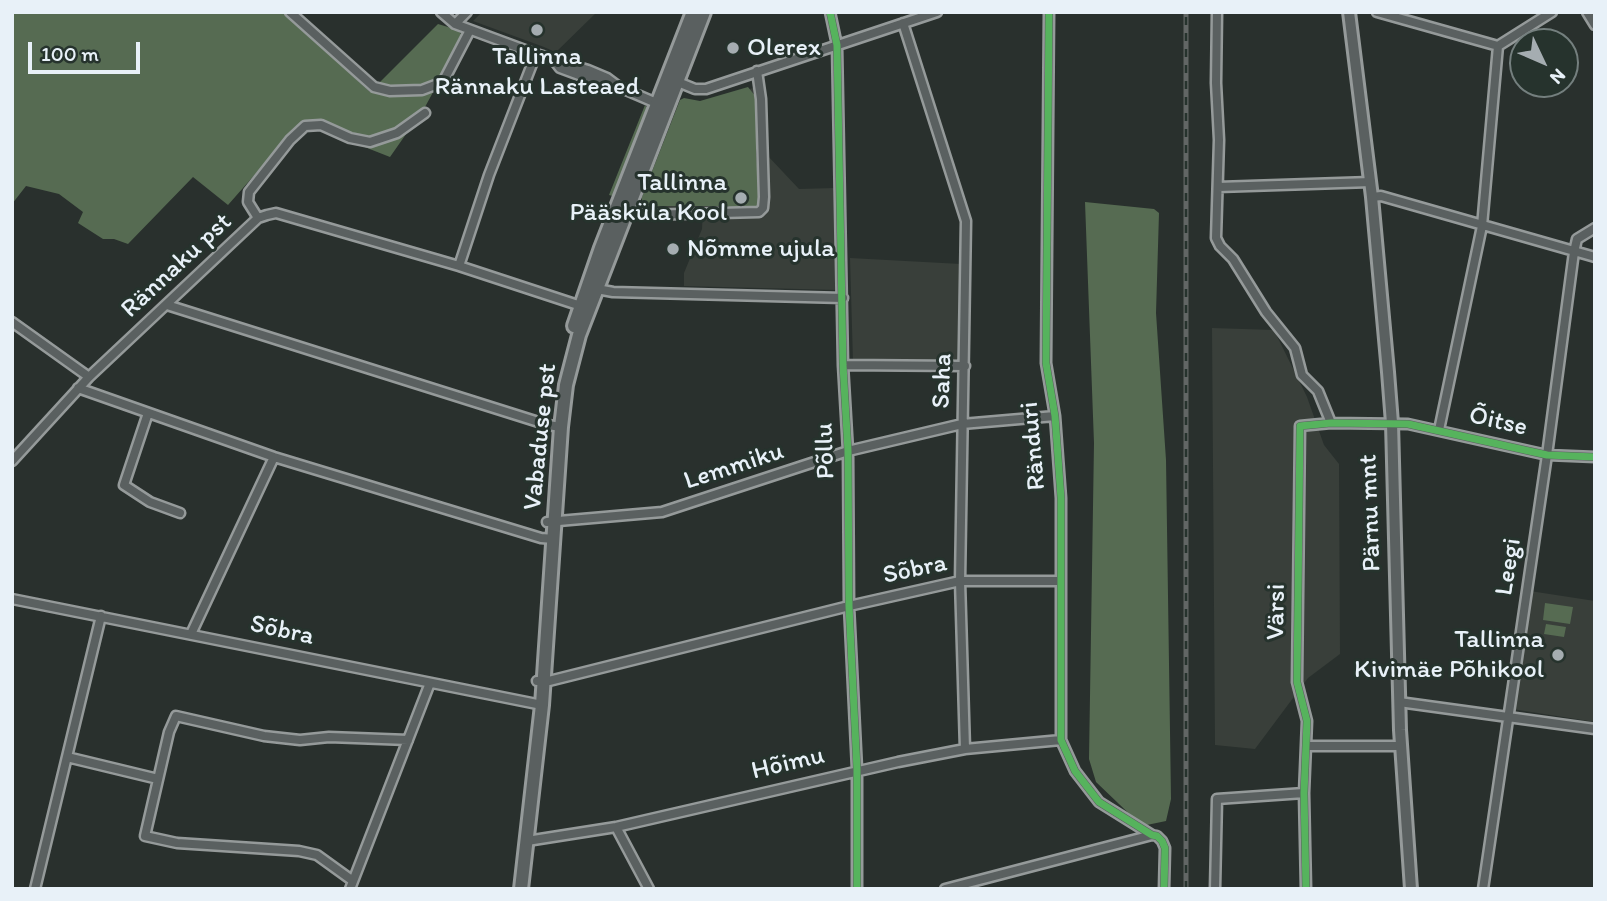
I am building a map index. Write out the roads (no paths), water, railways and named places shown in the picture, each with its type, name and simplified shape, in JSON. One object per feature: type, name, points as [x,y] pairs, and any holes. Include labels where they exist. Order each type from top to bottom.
[{"type":"highway","name":"Vabaduse pst","points":[[521,889],[541,681],[558,426],[585,307],[672,79],[693,12]]},
{"type":"highway","name":"Vabaduse pst","points":[[672,79],[704,12]]},
{"type":"highway","name":"Vabaduse pst","points":[[585,307],[597,289],[622,209]]},
{"type":"highway","name":"Vabaduse pst","points":[[514,889],[539,704]]},
{"type":"main road","name":"Pärnu mnt","points":[[1349,12],[1371,182],[1392,424],[1399,702],[1411,889]]},
{"type":"street","points":[[290,12],[374,87],[390,91],[422,90],[443,82],[470,30]]},
{"type":"street","points":[[441,12],[455,24],[553,59],[560,68],[603,84],[610,83],[662,105]]},
{"type":"street","points":[[455,24],[467,12]]},
{"type":"street","name":"Põllu","points":[[830,12],[837,46],[843,365],[848,451],[849,606],[857,769],[857,889]]},
{"type":"street","points":[[672,79],[695,89],[706,89],[937,12]]},
{"type":"street","name":"Ränduri","points":[[1049,12],[1046,363],[1055,416],[1061,498],[1061,740],[1076,771],[1099,802],[1152,835]]},
{"type":"street","points":[[1217,12],[1216,83],[1219,140],[1216,231],[1220,246],[1233,259],[1266,312],[1295,348],[1303,375],[1318,391],[1331,423]]},
{"type":"street","points":[[1377,12],[1498,46],[1552,12]]},
{"type":"street","points":[[1587,12],[1595,25]]},
{"type":"street","name":"Saha","points":[[903,23],[966,221],[960,581],[965,749]]},
{"type":"street","points":[[1439,430],[1482,226],[1498,46]]},
{"type":"street","points":[[459,266],[489,175],[536,54]]},
{"type":"street","points":[[622,209],[644,215],[759,212],[763,208],[760,83],[757,71]]},
{"type":"street","name":"Rännaku pst","points":[[12,461],[89,376],[258,218],[248,202],[249,192],[290,140],[305,126],[321,125],[350,138],[370,142],[397,133],[425,113]]},
{"type":"street","points":[[1218,187],[1371,182]]},
{"type":"street","points":[[1372,197],[1381,196],[1595,257]]},
{"type":"street","points":[[258,218],[276,213],[459,266],[585,307]]},
{"type":"street","points":[[1574,252],[1577,239],[1595,228]]},
{"type":"street","name":"Leegi","points":[[1483,889],[1574,252]]},
{"type":"street","points":[[597,289],[613,292],[843,298]]},
{"type":"street","points":[[166,305],[558,426]]},
{"type":"street","points":[[12,322],[89,376]]},
{"type":"street","points":[[843,365],[965,366]]},
{"type":"street","points":[[78,388],[274,457],[550,539]]},
{"type":"street","points":[[148,413],[124,485],[150,502],[180,513]]},
{"type":"street","name":"Lemmiku","points":[[551,522],[663,512],[848,451],[962,424],[1055,416]]},
{"type":"street","name":"Värsi","points":[[1306,889],[1304,793],[1307,721],[1297,682],[1300,426],[1331,423],[1392,424]]},
{"type":"street","name":"Õitse","points":[[1392,424],[1439,430],[1547,455],[1595,457]]},
{"type":"street","points":[[191,634],[274,457]]},
{"type":"street","name":"Sõbra","points":[[541,681],[960,581],[1060,581]]},
{"type":"street","name":"Sõbra","points":[[12,599],[539,704]]},
{"type":"street","points":[[35,889],[101,616]]},
{"type":"street","points":[[408,740],[329,737],[300,740],[264,736],[176,716],[169,732],[145,836],[177,843],[299,851],[317,855],[352,885],[408,740],[430,683]]},
{"type":"street","points":[[1399,702],[1595,729]]},
{"type":"street","name":"Hõimu","points":[[527,841],[615,827],[857,769],[965,749],[1061,740]]},
{"type":"street","points":[[1306,746],[1401,746]]},
{"type":"street","points":[[67,757],[158,779]]},
{"type":"street","points":[[1215,889],[1217,799],[1304,793]]},
{"type":"street","points":[[615,827],[649,889]]},
{"type":"street","points":[[945,889],[1152,835],[1157,835],[1165,848],[1164,889]]},
{"type":"railway","points":[[1186,12],[1186,889]]},
{"type":"place","name":"Tallinna Rännaku Lasteaed","points":[[537,30]]},
{"type":"place","name":"Olerex","points":[[733,48]]},
{"type":"place","name":"Tallinna Pääsküla Kool","points":[[741,198]]},
{"type":"place","name":"Nõmme ujula","points":[[673,249]]},
{"type":"place","name":"Tallinna Kivimäe Põhikool","points":[[1558,655]]}]
